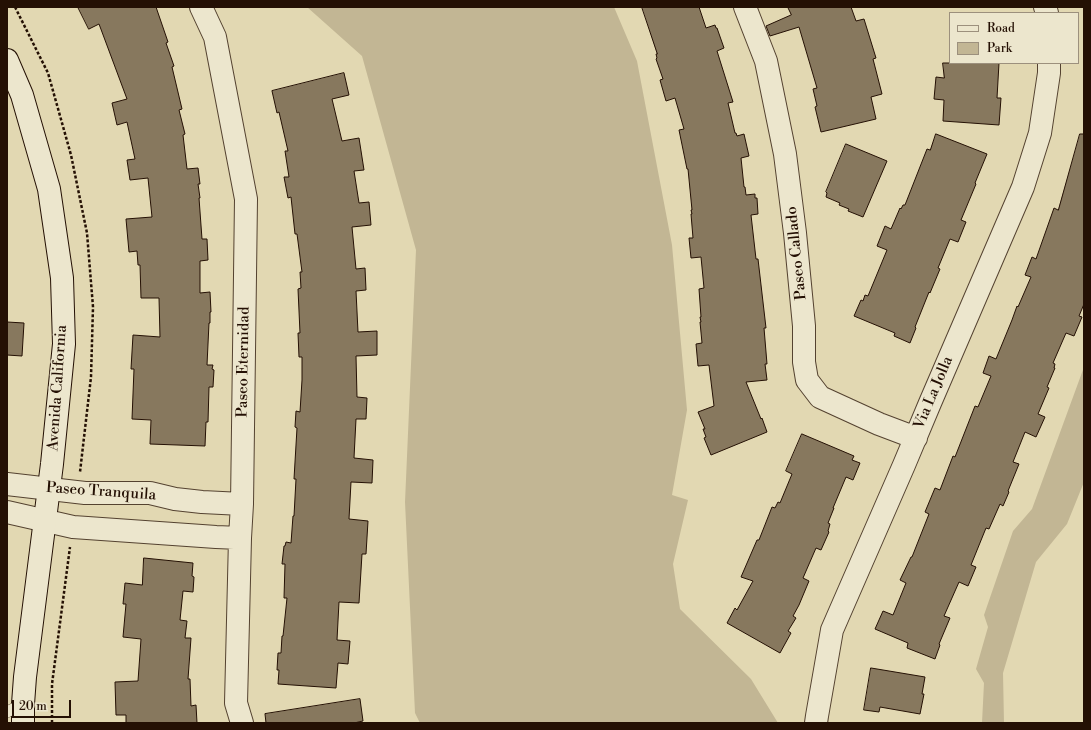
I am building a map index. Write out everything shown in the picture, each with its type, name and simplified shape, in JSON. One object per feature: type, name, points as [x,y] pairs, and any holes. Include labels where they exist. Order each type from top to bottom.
[{"type":"street","name":"Paseo Eternidad","points":[[201,7],[214,37],[246,199],[242,504],[236,702],[242,723]]},
{"type":"street","name":"Paseo Callado","points":[[745,7],[766,61],[786,154],[804,326],[804,362],[807,380],[820,397],[879,424],[916,438]]},
{"type":"street","name":"Avenida California","points":[[7,60],[22,95],[49,190],[62,278],[64,344],[49,489],[18,713]]},
{"type":"street","name":"Via La Jolla","points":[[816,723],[832,630],[1023,187],[1040,133],[1049,73],[1048,64]]},
{"type":"street","name":"Paseo Tranquila","points":[[7,484],[85,493],[150,493],[175,499],[242,504]]},
{"type":"street","points":[[171,533],[175,499]]},
{"type":"street","points":[[7,512],[73,527],[240,538]]},
{"type":"green space","points":[[307,7],[614,7],[637,61],[672,245],[687,410],[672,495],[688,500],[673,564],[680,609],[751,679],[778,723],[420,723],[415,713],[405,502],[416,250],[362,56]]},
{"type":"green space","points":[[1084,367],[1084,482],[1067,524],[1036,562],[1003,673],[1004,723],[982,723],[984,683],[976,669],[988,627],[984,615],[1013,531],[1032,509]]},
{"type":"building","points":[[78,7],[156,7],[168,42],[166,43],[174,66],[172,67],[182,109],[179,110],[185,134],[183,135],[187,169],[198,168],[202,239],[207,239],[208,260],[200,261],[200,293],[210,292],[211,312],[207,365],[213,365],[212,369],[214,370],[213,387],[209,387],[208,422],[206,422],[205,446],[150,444],[151,420],[132,419],[134,369],[131,369],[133,335],[160,337],[159,298],[141,298],[140,265],[138,265],[137,251],[129,252],[126,219],[152,217],[148,178],[130,180],[127,160],[135,159],[127,122],[117,125],[112,103],[127,99],[99,24],[89,29]]},
{"type":"building","points":[[642,7],[699,7],[706,28],[715,25],[717,28],[724,48],[717,51],[733,102],[728,103],[735,133],[737,136],[744,134],[749,156],[741,158],[744,187],[746,195],[755,194],[755,198],[757,198],[758,214],[751,215],[766,328],[764,328],[767,380],[746,382],[767,432],[711,455],[704,438],[706,437],[703,429],[705,429],[698,412],[714,406],[709,365],[698,366],[696,344],[702,343],[699,289],[704,288],[701,257],[691,258],[689,238],[693,238],[692,210],[688,169],[679,130],[684,129],[675,98],[666,101],[660,80],[663,79],[656,59],[657,54]]},
{"type":"building","points":[[788,7],[851,7],[856,21],[864,19],[876,58],[873,59],[882,94],[871,97],[876,119],[821,132],[815,107],[817,106],[813,89],[817,88],[799,27],[770,36],[766,26],[791,15]]},
{"type":"building","points":[[943,63],[999,64],[997,98],[1001,98],[999,125],[943,121],[944,100],[934,99],[936,77],[944,78]]},
{"type":"building","points":[[344,73],[349,95],[332,99],[342,141],[359,138],[364,170],[354,171],[359,203],[369,202],[371,225],[352,227],[356,269],[365,268],[366,290],[356,291],[358,332],[377,331],[377,355],[356,356],[357,397],[367,398],[366,419],[356,419],[354,458],[373,460],[372,483],[351,482],[349,519],[368,521],[366,554],[362,554],[359,603],[339,602],[337,640],[350,641],[348,664],[338,663],[336,688],[278,684],[278,653],[281,653],[287,598],[284,598],[285,564],[282,564],[284,546],[286,542],[291,543],[294,516],[296,479],[294,479],[297,428],[295,427],[296,411],[300,412],[302,380],[302,357],[299,357],[298,333],[300,333],[298,289],[301,288],[300,272],[302,272],[297,234],[295,234],[291,197],[288,198],[284,177],[289,177],[285,151],[288,151],[279,112],[277,113],[272,91]]},
{"type":"building","points":[[936,134],[987,154],[961,220],[966,222],[958,242],[950,239],[938,268],[940,269],[930,293],[929,292],[910,343],[894,336],[895,333],[854,316],[861,300],[863,301],[865,295],[868,296],[887,250],[877,246],[885,226],[891,229],[900,208],[901,209],[903,205],[905,205],[927,149],[930,150]]},
{"type":"building","points":[[1080,134],[1084,134],[1084,304],[1079,316],[1082,317],[1074,336],[1066,333],[1053,363],[1055,364],[1055,368],[1047,387],[1049,388],[1038,414],[1045,417],[1036,437],[1025,432],[1013,462],[1019,464],[1008,491],[1009,492],[1003,506],[1000,504],[989,529],[986,528],[971,565],[976,567],[968,586],[959,582],[944,616],[950,618],[939,644],[940,645],[935,659],[907,648],[908,643],[875,629],[883,611],[893,615],[906,583],[900,580],[912,557],[929,514],[925,512],[935,488],[940,490],[975,406],[978,407],[991,376],[983,373],[989,356],[996,359],[1017,306],[1018,307],[1031,277],[1025,275],[1032,257],[1036,259],[1054,208],[1058,210]]},
{"type":"building","points":[[846,144],[887,161],[863,217],[848,211],[849,209],[839,205],[840,203],[826,197],[826,192]]},
{"type":"building","points":[[7,322],[24,323],[22,356],[7,355]]},
{"type":"building","points":[[802,434],[854,456],[852,460],[860,463],[853,480],[846,477],[828,523],[830,524],[829,532],[821,550],[816,548],[803,578],[809,581],[793,616],[796,618],[788,631],[791,633],[780,653],[727,623],[735,608],[737,610],[753,581],[741,577],[757,540],[759,540],[772,507],[775,508],[778,502],[780,503],[792,474],[786,471]]},
{"type":"building","points":[[144,558],[193,563],[193,592],[183,591],[180,620],[187,621],[185,638],[191,638],[188,679],[190,679],[191,706],[196,705],[197,723],[126,723],[126,715],[116,715],[115,682],[138,681],[141,639],[123,637],[126,604],[123,604],[125,583],[142,585]]},
{"type":"building","points":[[871,668],[925,677],[922,694],[924,694],[920,714],[880,707],[879,712],[864,710]]},
{"type":"building","points":[[360,699],[363,721],[354,723],[266,723],[265,714]]}]
